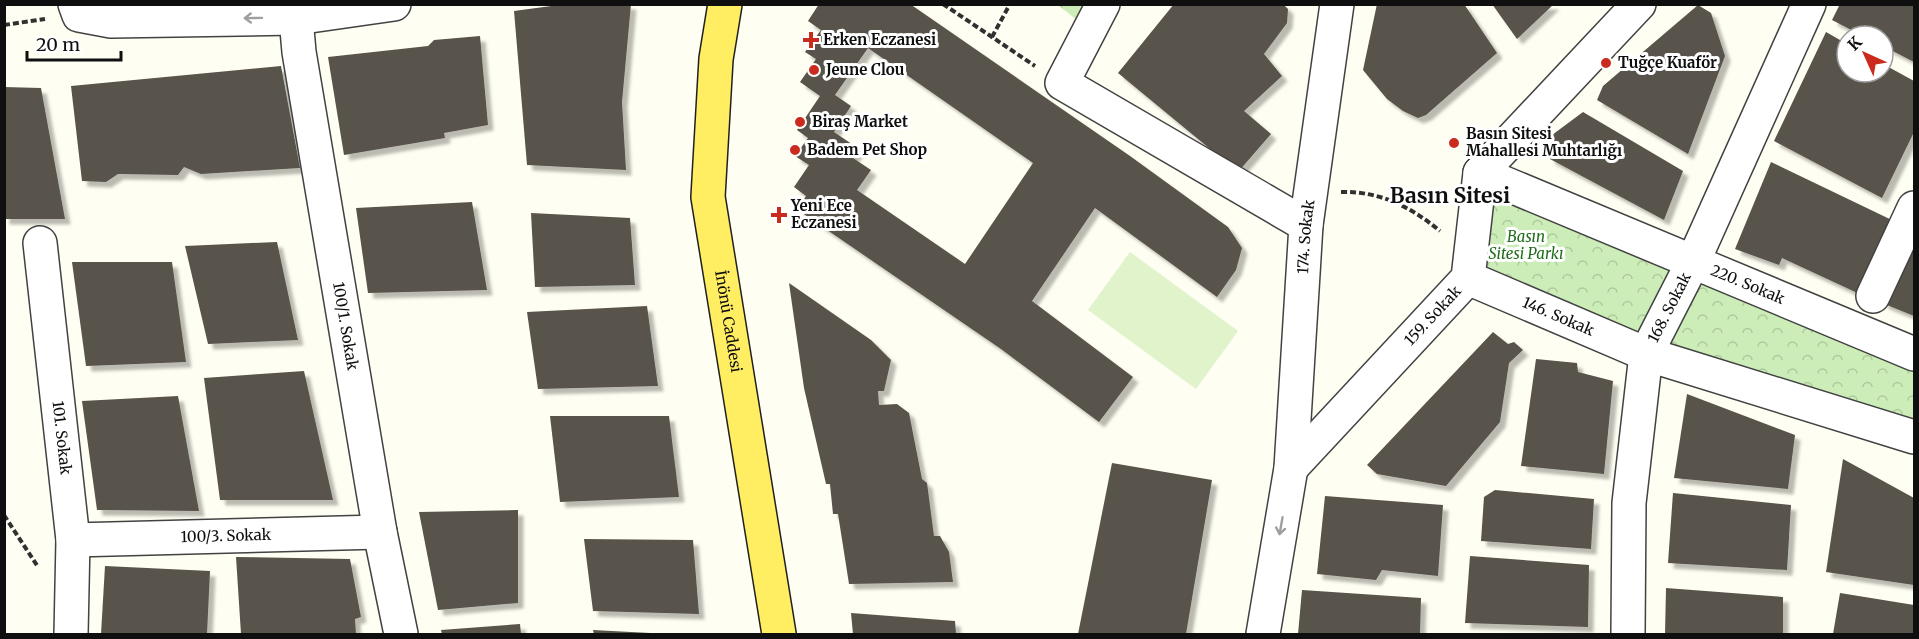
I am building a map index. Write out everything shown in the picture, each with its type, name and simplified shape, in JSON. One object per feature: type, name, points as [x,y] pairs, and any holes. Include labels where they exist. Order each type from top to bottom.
[{"type":"main road","name":"İnönü Caddesi","points":[[725,4],[716,59],[708,197],[779,634]]},
{"type":"street","points":[[77,10],[111,21],[296,18],[353,8],[394,4]]},
{"type":"street","points":[[1103,4],[1062,83],[1308,209]]},
{"type":"street","name":"174. Sokak","points":[[1263,634],[1291,468],[1308,209],[1337,4]]},
{"type":"street","points":[[1470,267],[1480,173],[1639,4]]},
{"type":"street","name":"168. Sokak","points":[[1628,634],[1629,503],[1646,354],[1693,262],[1809,4]]},
{"type":"street","name":"100/1. Sokak","points":[[296,18],[299,52],[380,532],[401,634]]},
{"type":"street","name":"220. Sokak","points":[[1480,173],[1914,354]]},
{"type":"street","points":[[1873,296],[1914,208]]},
{"type":"street","name":"101. Sokak","points":[[40,243],[73,540],[71,634]]},
{"type":"street","name":"146. Sokak","points":[[1470,267],[1646,354]]},
{"type":"street","name":"159. Sokak","points":[[1291,468],[1470,267]]},
{"type":"street","points":[[1646,354],[1914,437]]},
{"type":"street","name":"100/3. Sokak","points":[[73,540],[380,532]]},
{"type":"path","points":[[944,4],[1062,83]]},
{"type":"path","points":[[992,37],[1010,4]]},
{"type":"path","points":[[4,25],[77,10]]},
{"type":"path","points":[[1308,209],[1365,192],[1418,212],[1470,267]]},
{"type":"path","points":[[4,515],[54,591],[72,590]]},
{"type":"green space","points":[[1058,5],[1098,5],[1086,27]]},
{"type":"green space","name":"Basın Sitesi Parkı","points":[[1480,173],[1914,354],[1914,433],[1468,278]]},
{"type":"green space","points":[[1130,252],[1238,331],[1196,389],[1088,310]]},
{"type":"building","points":[[566,4],[631,4],[622,102],[626,170],[527,165],[514,11]]},
{"type":"building","points":[[819,4],[910,4],[1130,156],[1228,227],[1242,248],[1236,270],[1217,297],[1095,208],[1032,301],[1133,377],[1099,422],[1001,349],[798,210],[806,196],[794,187],[809,165],[795,156],[808,138],[797,130],[820,96],[800,82],[816,59],[805,52],[821,30],[808,21]],"holes":[[[868,48],[1033,163],[965,264],[857,190],[871,170],[853,158],[859,149],[834,132],[851,106],[835,95]]]},
{"type":"building","points":[[1174,4],[1283,4],[1288,9],[1287,23],[1264,54],[1282,76],[1244,111],[1271,134],[1238,172],[1118,73]]},
{"type":"building","points":[[1377,4],[1464,4],[1497,53],[1426,115],[1418,118],[1403,111],[1387,99],[1363,70]]},
{"type":"building","points":[[1492,4],[1554,4],[1517,39]]},
{"type":"building","points":[[1840,4],[1914,4],[1914,62],[1895,52],[1895,24],[1840,24],[1832,20]]},
{"type":"building","points":[[1698,5],[1711,13],[1725,56],[1688,154],[1597,100],[1603,86]]},
{"type":"building","points":[[1826,32],[1835,37],[1835,84],[1895,84],[1895,71],[1914,81],[1914,132],[1882,198],[1774,141]]},
{"type":"building","points":[[480,36],[488,125],[444,133],[445,138],[344,155],[328,57],[428,46],[434,40]]},
{"type":"building","points":[[281,66],[300,168],[201,174],[184,167],[178,175],[118,174],[106,182],[82,181],[71,86]]},
{"type":"building","points":[[4,87],[41,88],[65,219],[4,219]]},
{"type":"building","points":[[1583,112],[1683,171],[1664,220],[1550,159],[1548,138]]},
{"type":"building","points":[[1771,162],[1898,223],[1864,296],[1782,258],[1779,265],[1735,249]]},
{"type":"building","points":[[472,202],[487,290],[368,293],[356,208]]},
{"type":"building","points":[[531,213],[630,218],[635,285],[535,287]]},
{"type":"building","points":[[1914,232],[1914,316],[1882,303]]},
{"type":"building","points":[[277,242],[298,340],[208,344],[185,246]]},
{"type":"building","points":[[72,262],[172,262],[186,362],[86,366]]},
{"type":"building","points":[[789,283],[871,340],[891,360],[884,391],[878,391],[879,405],[897,404],[909,413],[922,479],[927,483],[934,536],[940,536],[949,552],[953,582],[849,584],[838,514],[833,514],[830,484],[826,484],[804,388]]},
{"type":"building","points":[[647,306],[658,386],[538,389],[527,312]]},
{"type":"building","points":[[1493,332],[1508,344],[1514,342],[1523,350],[1509,363],[1500,422],[1446,486],[1377,474],[1367,465]]},
{"type":"building","points":[[1536,359],[1577,363],[1578,372],[1613,381],[1604,474],[1521,466]]},
{"type":"building","points":[[304,371],[333,500],[220,500],[204,378]]},
{"type":"building","points":[[1687,394],[1795,435],[1788,489],[1674,478]]},
{"type":"building","points":[[178,396],[199,511],[97,510],[82,401]]},
{"type":"building","points":[[550,416],[669,416],[679,497],[560,502]]},
{"type":"building","points":[[1843,459],[1914,498],[1914,585],[1826,572]]},
{"type":"building","points":[[1112,463],[1212,480],[1186,634],[1078,634]]},
{"type":"building","points":[[1495,490],[1594,499],[1591,549],[1481,541],[1484,497]]},
{"type":"building","points":[[1673,493],[1791,505],[1787,570],[1668,563]]},
{"type":"building","points":[[1325,496],[1443,505],[1438,576],[1382,570],[1376,580],[1317,574]]},
{"type":"building","points":[[518,510],[518,603],[438,610],[419,512]]},
{"type":"building","points":[[584,539],[693,540],[699,614],[593,611]]},
{"type":"building","points":[[1470,556],[1589,565],[1588,627],[1465,623]]},
{"type":"building","points":[[236,557],[350,559],[361,617],[355,619],[356,634],[241,634]]},
{"type":"building","points":[[105,566],[210,571],[207,634],[101,634]]},
{"type":"building","points":[[1666,588],[1783,597],[1783,634],[1665,634]]},
{"type":"building","points":[[1302,590],[1421,598],[1420,634],[1298,634]]},
{"type":"building","points":[[1840,593],[1914,605],[1914,634],[1833,634]]},
{"type":"building","points":[[851,613],[955,621],[956,634],[853,634]]},
{"type":"building","points":[[520,624],[521,634],[442,634],[441,630]]},
{"type":"building","points":[[593,630],[650,633],[650,634],[594,634]]},
{"type":"place","name":"Erken Eczanesi","points":[[811,40]]},
{"type":"place","name":"Tuğçe Kuaför","points":[[1606,63]]},
{"type":"place","name":"Jeune Clou","points":[[814,70]]},
{"type":"place","name":"Biraş Market","points":[[800,122]]},
{"type":"place","name":"Basın Sitesi Mahallesi Muhtarlığı","points":[[1454,143]]},
{"type":"place","name":"Badem Pet Shop","points":[[795,150]]},
{"type":"place","name":"Yeni Ece Eczanesi","points":[[779,215]]},
{"type":"district","name":"Basın Sitesi","points":[[1450,196]]}]
